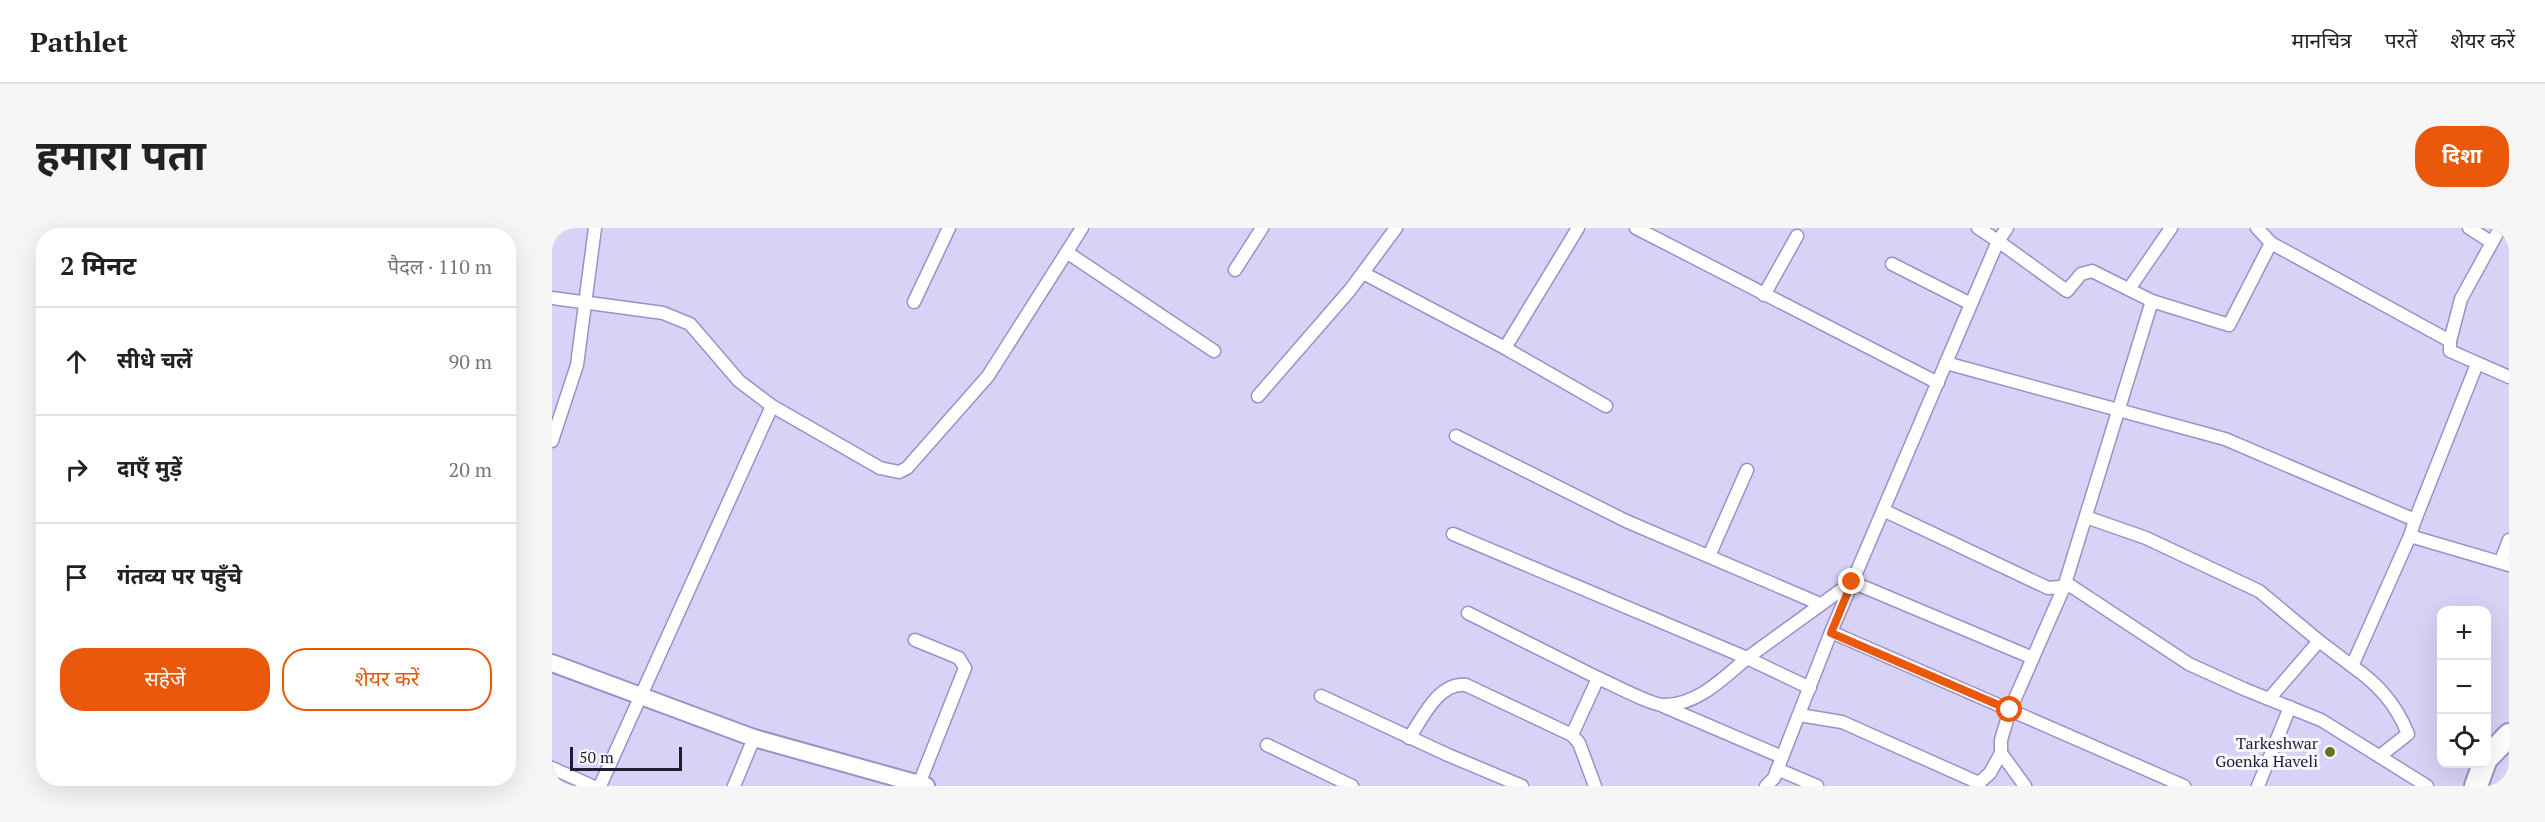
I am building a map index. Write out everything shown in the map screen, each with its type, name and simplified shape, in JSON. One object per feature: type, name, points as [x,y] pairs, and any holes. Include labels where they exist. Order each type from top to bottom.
[{"type":"highway","points":[[2491,755],[2509,735]]},
{"type":"highway","points":[[2476,786],[2483,768]]},
{"type":"street","points":[[552,441],[577,365],[595,228]]},
{"type":"street","points":[[914,302],[949,228]]},
{"type":"street","points":[[552,298],[663,313],[690,324],[739,381],[772,406],[880,468],[899,472],[907,468],[988,376],[1082,228]]},
{"type":"street","points":[[1236,270],[1262,228]]},
{"type":"street","points":[[1258,396],[1363,273],[1396,228]]},
{"type":"street","points":[[1505,348],[1578,228]]},
{"type":"street","points":[[1636,228],[1938,383]]},
{"type":"street","points":[[1978,228],[2067,291],[2081,274],[2092,271],[2152,300],[2229,325],[2271,243]]},
{"type":"street","points":[[1766,786],[1778,769],[1852,582],[1998,241],[2007,228]]},
{"type":"street","points":[[2129,289],[2171,228]]},
{"type":"street","points":[[2257,228],[2271,243],[2450,341]]},
{"type":"street","points":[[2469,228],[2491,242]]},
{"type":"street","points":[[2500,228],[2461,298],[2450,341],[2450,351],[2509,377]]},
{"type":"street","points":[[1764,295],[1797,236]]},
{"type":"street","points":[[1068,253],[1214,351]]},
{"type":"street","points":[[1892,264],[1971,304]]},
{"type":"street","points":[[1363,273],[1505,348],[1606,406]]},
{"type":"street","points":[[1799,715],[1842,722],[1982,784],[2001,753],[2001,740],[2010,710],[2064,587],[2152,300]]},
{"type":"street","points":[[1947,363],[2225,439],[2415,520]]},
{"type":"street","points":[[2352,666],[2410,536],[2477,364]]},
{"type":"street","points":[[600,786],[772,406]]},
{"type":"street","points":[[1456,436],[1626,521],[1820,604]]},
{"type":"street","points":[[1709,556],[1747,470]]},
{"type":"street","points":[[1883,510],[2048,588],[2071,586],[2189,664],[2321,720],[2381,755],[2427,786]]},
{"type":"street","points":[[2086,517],[2146,538],[2259,591],[2352,666],[2388,697],[2401,716],[2408,734],[2381,755]]},
{"type":"street","points":[[1453,534],[1747,658],[1810,688]]},
{"type":"street","points":[[2410,536],[2505,563],[2509,540]]},
{"type":"street","points":[[1662,706],[1686,702],[1718,684],[1747,658],[1852,582]]},
{"type":"street","points":[[1852,582],[2033,658]]},
{"type":"street","points":[[1468,613],[1598,678],[1782,757]]},
{"type":"street","points":[[1831,633],[2184,786]]},
{"type":"street","points":[[552,663],[640,698],[754,738],[922,785],[965,668],[959,658],[915,640]]},
{"type":"street","points":[[2269,699],[2319,641]]},
{"type":"street","points":[[1572,735],[1598,678]]},
{"type":"street","points":[[1410,738],[1439,697],[1459,684],[1572,735],[1579,743],[1594,786]]},
{"type":"street","points":[[1321,696],[1410,738],[1522,786]]},
{"type":"street","points":[[2258,786],[2290,707]]},
{"type":"street","points":[[734,786],[754,738]]},
{"type":"street","points":[[1267,745],[1352,786]]},
{"type":"street","points":[[2001,753],[2025,786]]},
{"type":"street","points":[[552,768],[591,786]]},
{"type":"street","points":[[1778,769],[1817,786]]},
{"type":"place","name":"Tarkeshwar Goenka Haveli","points":[[2330,752]]},
{"type":"route","points":[[1852,582],[1831,633],[2010,710]]}]
